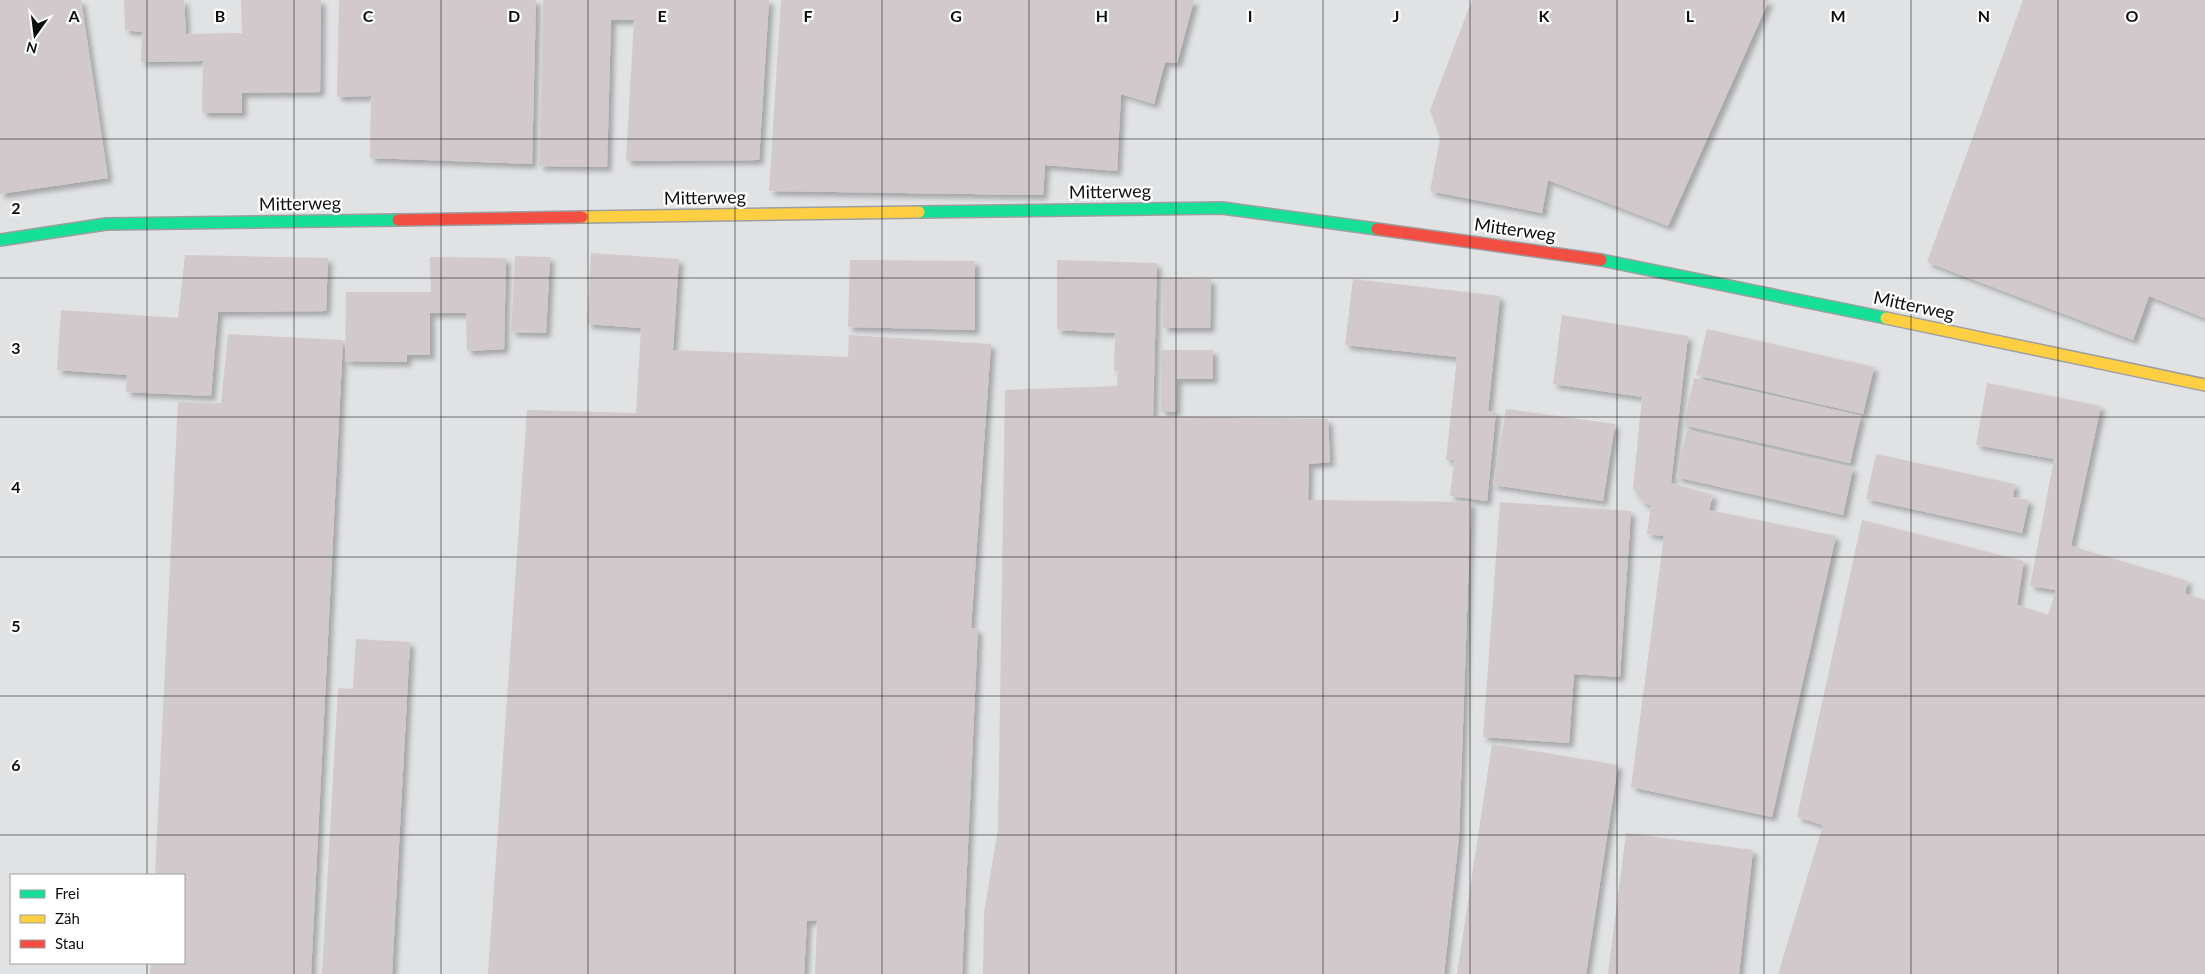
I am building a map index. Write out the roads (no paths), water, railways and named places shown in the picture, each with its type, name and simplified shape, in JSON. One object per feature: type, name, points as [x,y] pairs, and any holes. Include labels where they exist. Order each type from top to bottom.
[{"type":"street","name":"Mitterweg","points":[[0,240],[106,224],[1222,208],[1612,261],[2205,385]]}]
